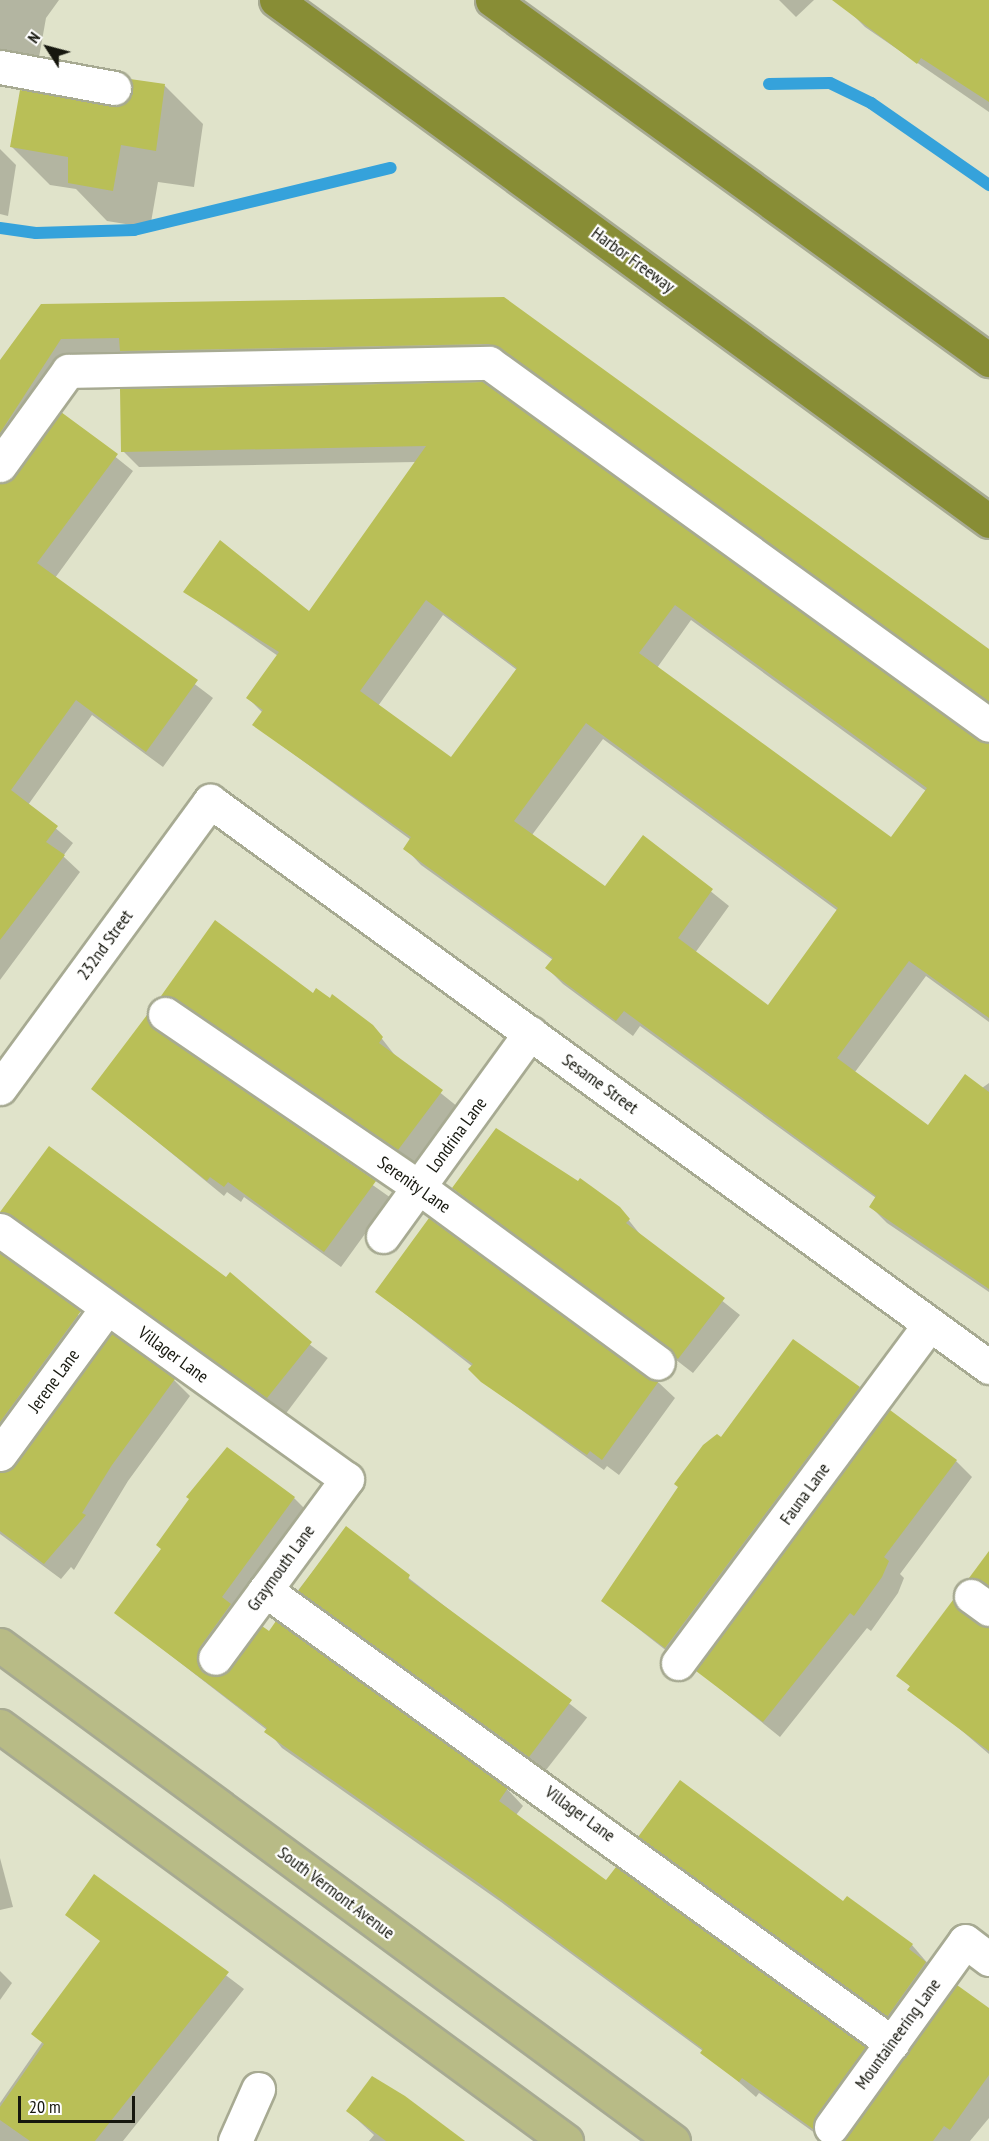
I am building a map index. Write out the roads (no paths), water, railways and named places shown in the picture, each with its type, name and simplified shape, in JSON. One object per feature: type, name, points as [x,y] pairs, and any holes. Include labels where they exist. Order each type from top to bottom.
[{"type":"highway","name":"Harbor Freeway","points":[[276,0],[989,521]]},
{"type":"highway","points":[[492,0],[989,360]]},
{"type":"main road","name":"South Vermont Avenue","points":[[0,1645],[673,2141]]},
{"type":"main road","points":[[0,1726],[566,2141]]},
{"type":"street","points":[[0,68],[114,88]]},
{"type":"street","points":[[0,465],[68,371],[489,363],[989,725]]},
{"type":"street","name":"Sesame Street","points":[[210,801],[989,1367]]},
{"type":"street","name":"232nd Street","points":[[0,1088],[210,801]]},
{"type":"street","name":"Serenity Lane","points":[[165,1014],[420,1188],[658,1363]]},
{"type":"street","name":"Londrina Lane","points":[[383,1236],[530,1034]]},
{"type":"street","name":"Villager Lane","points":[[0,1230],[346,1479]]},
{"type":"street","name":"Jerene Lane","points":[[0,1454],[107,1308]]},
{"type":"street","name":"Fauna Lane","points":[[678,1663],[930,1324]]},
{"type":"street","name":"Graymouth Lane","points":[[215,1658],[346,1479]]},
{"type":"street","name":"Villager Lane","points":[[265,1590],[892,2043]]},
{"type":"street","name":"Mountaineering Lane","points":[[831,2127],[892,2043],[977,1950]]},
{"type":"street","points":[[235,2141],[258,2089]]},
{"type":"waterway","points":[[769,84],[830,83],[871,103],[989,185]]},
{"type":"waterway","points":[[0,228],[36,233],[134,230],[391,168]]}]
